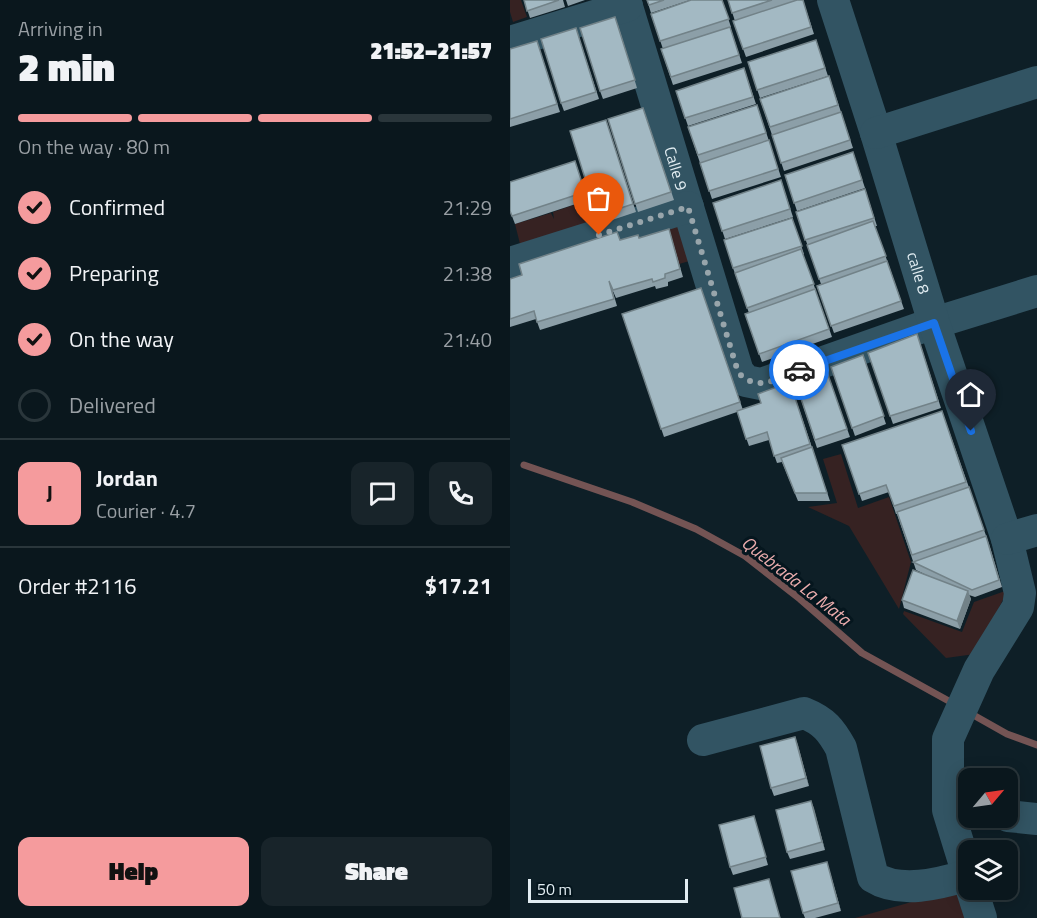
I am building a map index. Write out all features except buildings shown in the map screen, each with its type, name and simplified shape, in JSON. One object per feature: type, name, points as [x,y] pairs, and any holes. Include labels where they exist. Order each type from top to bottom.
[{"type":"street","name":"calle 8","points":[[833,0],[934,323],[1007,539],[1018,579],[1020,593],[1018,607],[979,670],[948,739],[958,804]]},
{"type":"street","points":[[510,42],[626,3]]},
{"type":"street","name":"Calle 9","points":[[626,3],[738,372],[746,381],[761,384],[934,323]]},
{"type":"street","points":[[876,133],[1037,82]]},
{"type":"street","points":[[510,263],[688,207]]},
{"type":"street","points":[[934,323],[1037,291]]},
{"type":"street","points":[[1007,539],[1037,530]]},
{"type":"street","points":[[703,740],[804,713],[815,717],[831,729],[841,748],[873,877],[884,884],[910,886],[958,882]]},
{"type":"street","points":[[1018,817],[1037,819]]},
{"type":"street","points":[[976,900],[981,918]]},
{"type":"shaded area","points":[[510,0],[521,0],[527,17],[513,22]]},
{"type":"shaded area","points":[[588,200],[597,225],[521,248],[515,224],[551,213],[554,219],[553,212]]},
{"type":"shaded area","points":[[679,220],[693,260],[679,264],[643,245]]},
{"type":"shaded area","points":[[841,454],[858,508],[889,497],[911,562],[899,609],[849,526],[808,507],[837,503],[823,459]]},
{"type":"shaded area","points":[[1008,590],[975,654],[946,658],[903,614],[904,611],[962,632],[974,602]]},
{"type":"shaded area","points":[[958,889],[958,900],[964,900],[969,918],[855,918]]},
{"type":"waterway","name":"Quebrada La Mata","points":[[524,465],[632,502],[696,529],[745,556],[800,599],[862,653],[956,705]]},
{"type":"waterway","name":"Quebrada La Mata","points":[[968,712],[1007,734],[1037,745]]},
{"type":"way so far","points":[[599,235],[688,207],[738,372],[746,381],[761,384],[799,370]]},
{"type":"route","points":[[799,370],[934,323],[971,431]]}]
